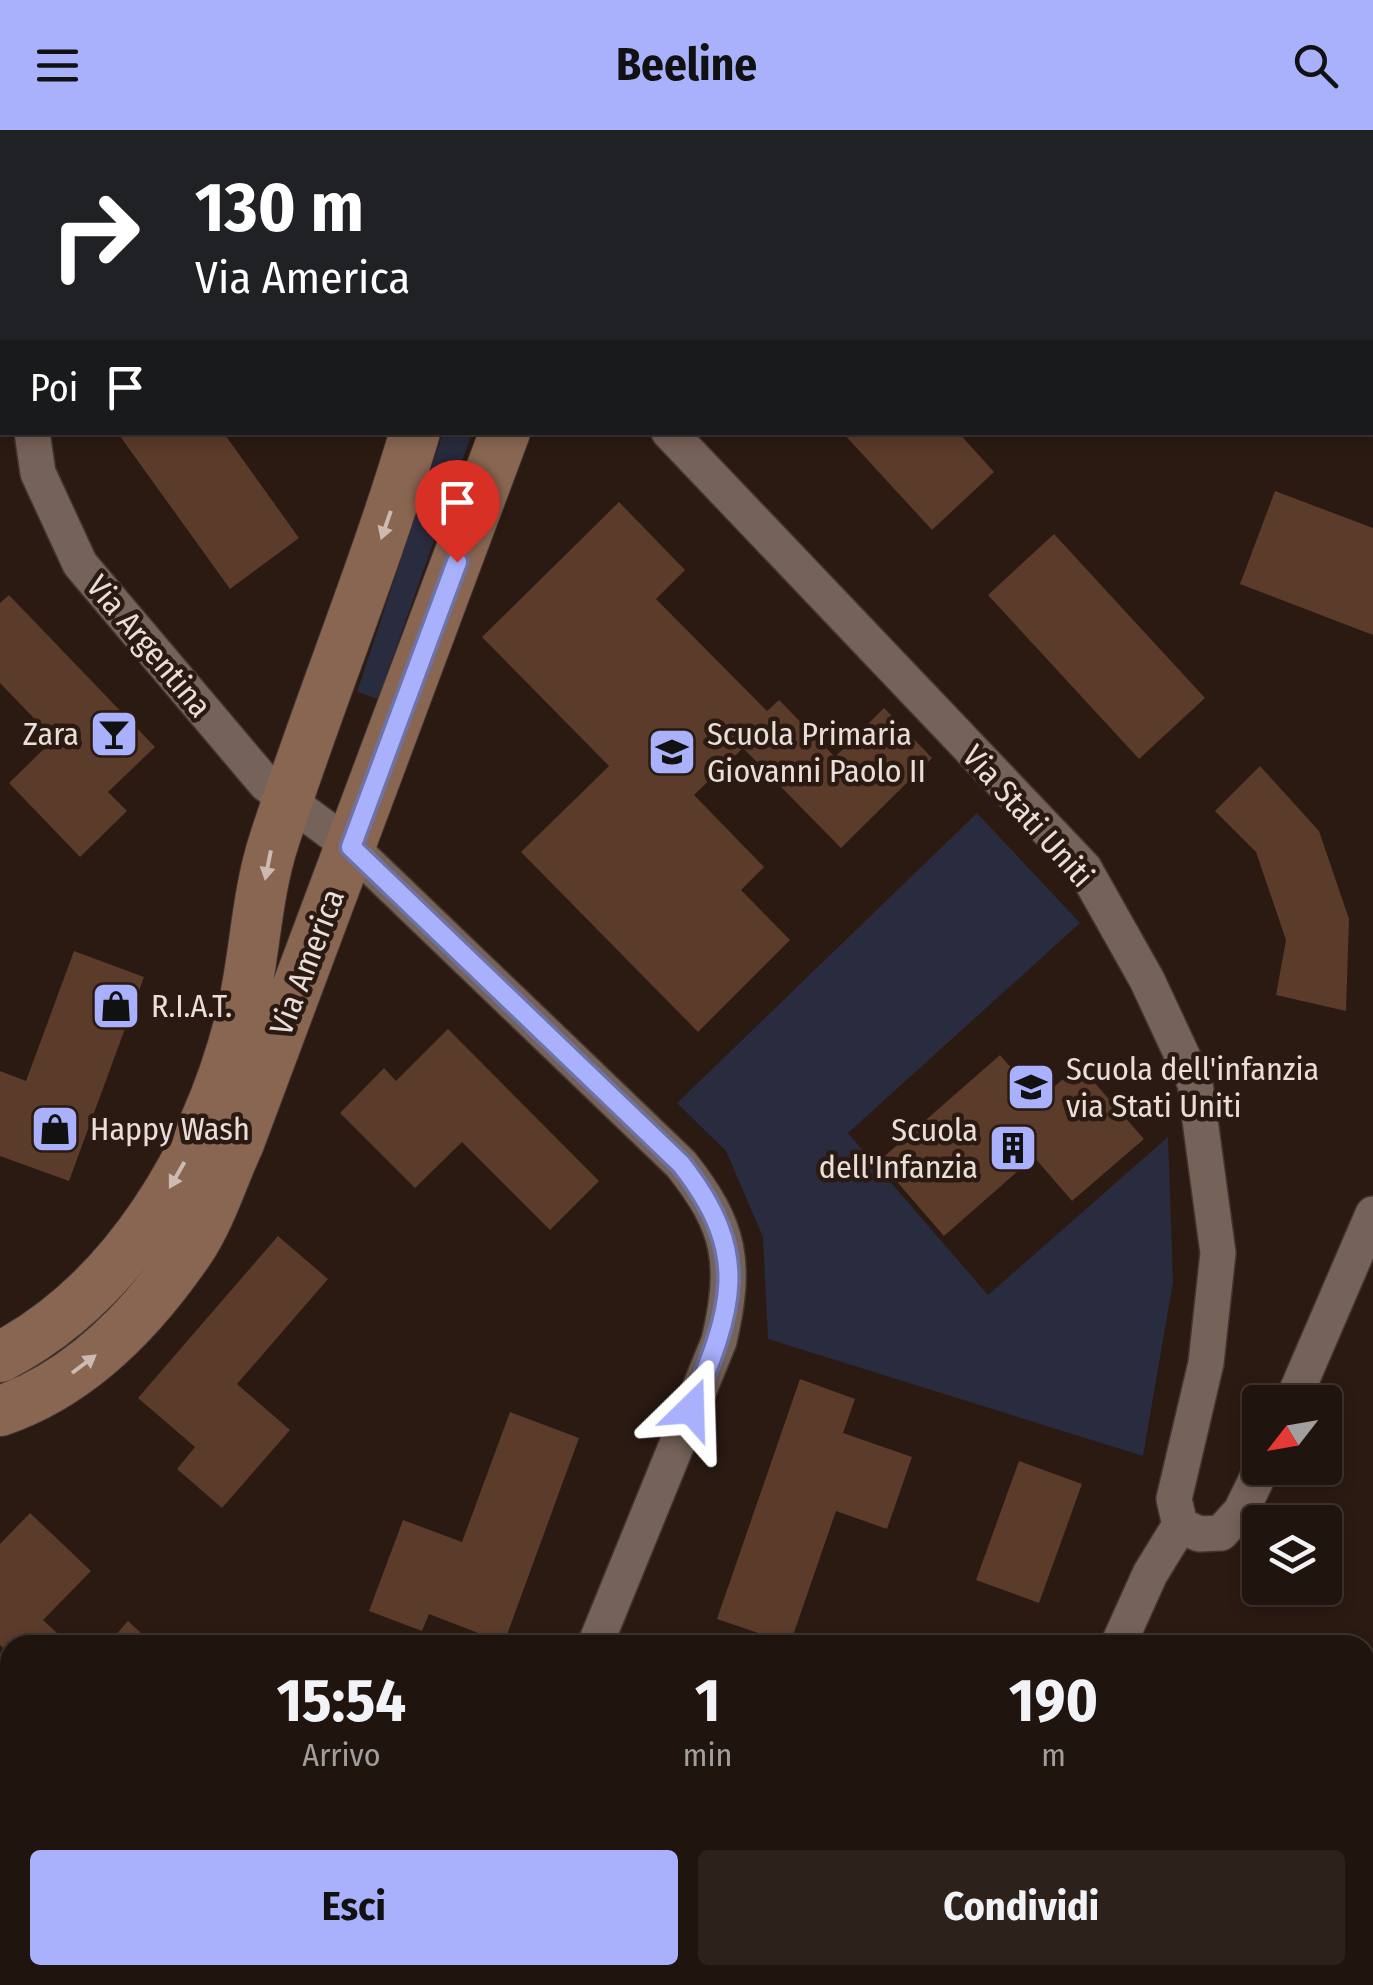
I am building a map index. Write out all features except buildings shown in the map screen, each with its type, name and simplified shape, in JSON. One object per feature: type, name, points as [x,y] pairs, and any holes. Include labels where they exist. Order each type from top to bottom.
[{"type":"street","name":"Via Argentina","points":[[32,435],[38,473],[80,564],[319,825],[681,1164],[711,1202],[725,1242],[730,1290],[718,1341],[599,1635]]},
{"type":"street","name":"Via America","points":[[0,1412],[38,1398],[127,1330],[192,1246],[239,1144],[414,435]]},
{"type":"street","name":"Via America","points":[[0,1356],[99,1283],[152,1217],[197,1140],[240,1022],[272,846],[319,825],[504,435]]},
{"type":"street","name":"Via Stati Uniti","points":[[671,435],[1084,868],[1147,980],[1195,1083],[1218,1253],[1206,1362],[1174,1500],[1180,1525]]},
{"type":"street","points":[[1299,1385],[1373,1214]]},
{"type":"street","points":[[1123,1635],[1150,1574],[1180,1525],[1199,1534],[1221,1533],[1241,1511],[1254,1485]]},
{"type":"shaded area","points":[[442,435],[471,435],[378,699],[357,692]]},
{"type":"shaded area","points":[[977,813],[1080,923],[848,1133],[988,1295],[1168,1137],[1173,1282],[1143,1456],[768,1339],[763,1237],[726,1151],[677,1103]]},
{"type":"place","name":"Zara","points":[[114,734]]},
{"type":"place","name":"Scuola Primaria Giovanni Paolo II","points":[[672,752]]},
{"type":"place","name":"R.I.A.T.","points":[[116,1006]]},
{"type":"place","name":"Scuola dell'infanzia via Stati Uniti","points":[[1031,1087]]},
{"type":"place","name":"Happy Wash","points":[[55,1129]]},
{"type":"place","name":"Scuola dell'Infanzia","points":[[1013,1148]]},
{"type":"route","points":[[457,562],[351,847],[681,1164],[711,1202],[725,1242],[730,1290],[718,1341],[691,1409]]}]
